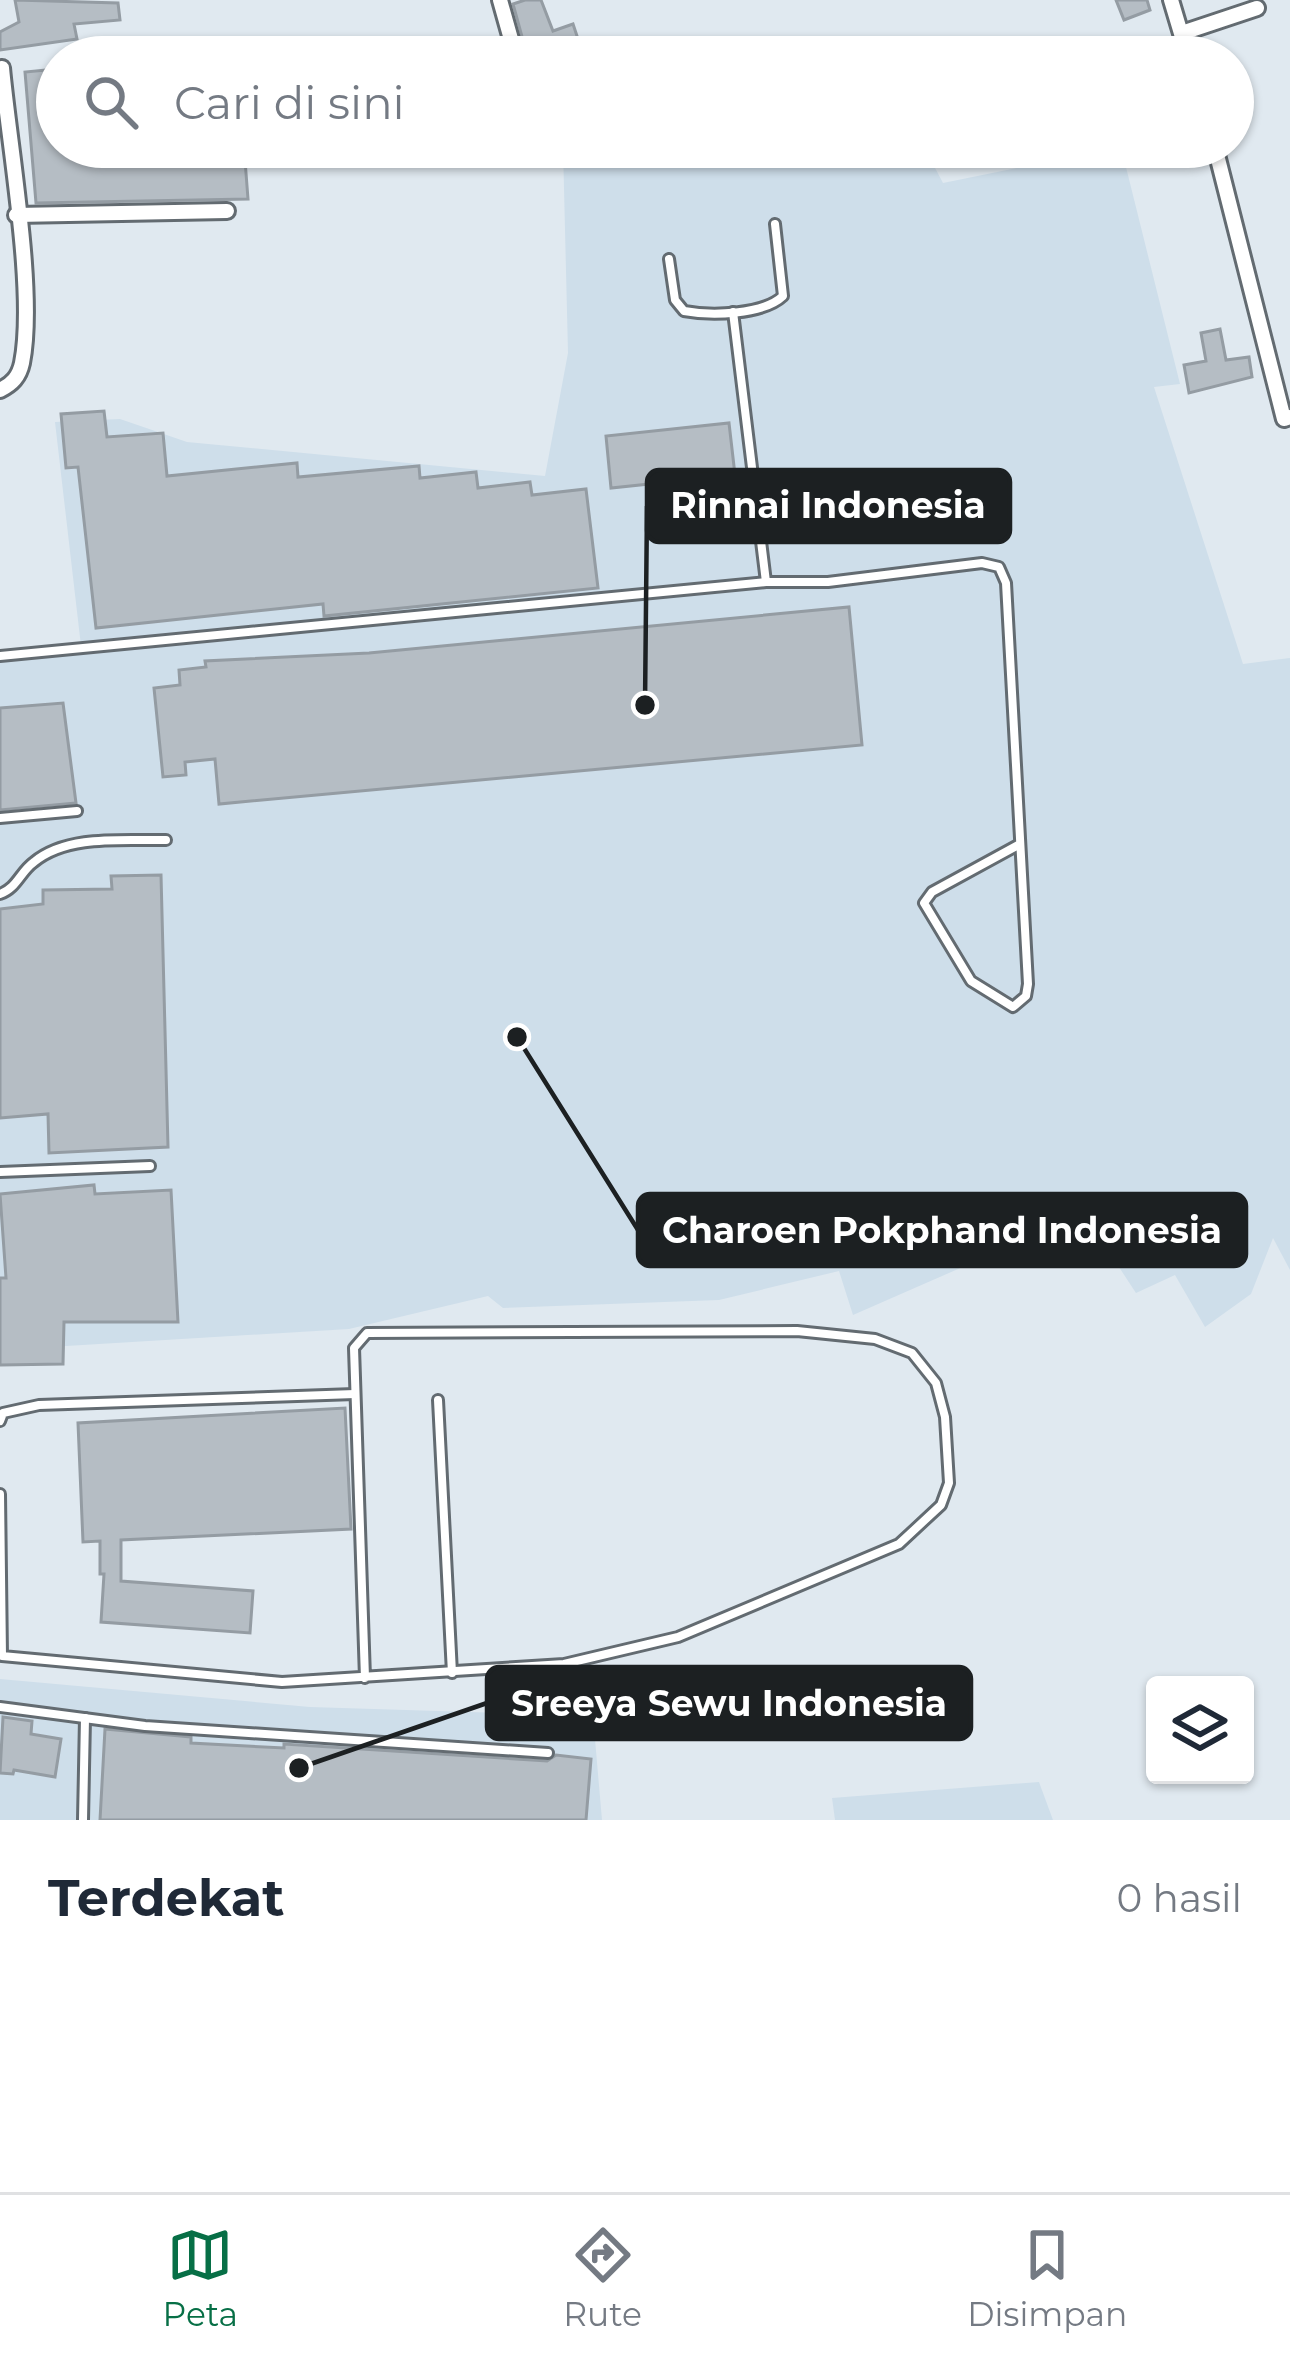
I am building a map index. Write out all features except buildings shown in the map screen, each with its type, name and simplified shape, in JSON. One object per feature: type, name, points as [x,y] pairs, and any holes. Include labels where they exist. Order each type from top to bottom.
[{"type":"street","points":[[500,0],[510,36]]},
{"type":"street","points":[[1171,0],[1183,36]]},
{"type":"street","points":[[1182,33],[1257,8]]},
{"type":"street","points":[[0,390],[12,385],[22,368],[16,215],[2,68]]},
{"type":"street","points":[[1221,168],[1287,418]]},
{"type":"street","points":[[16,215],[227,211]]},
{"type":"lane","points":[[669,259],[677,308],[696,313],[734,312],[772,304],[784,296],[775,224]]},
{"type":"lane","points":[[734,312],[766,582]]},
{"type":"lane","points":[[1287,418],[1290,435]]},
{"type":"lane","points":[[0,656],[766,582],[828,582],[982,563],[999,568],[1006,583],[1028,984],[1026,996],[1012,1007],[971,981],[923,903],[932,892],[1020,844]]},
{"type":"lane","points":[[0,818],[77,811]]},
{"type":"lane","points":[[0,894],[12,890],[31,863],[61,847],[166,840]]},
{"type":"lane","points":[[0,1172],[150,1166]]},
{"type":"lane","points":[[0,1494],[1,1656],[282,1682],[365,1678],[452,1673],[564,1664],[678,1637],[898,1544],[941,1504],[949,1483],[945,1417],[936,1383],[912,1353],[875,1340],[797,1331],[367,1333],[355,1348],[365,1678]]},
{"type":"lane","points":[[0,1421],[3,1413],[38,1406],[355,1394]]},
{"type":"lane","points":[[438,1400],[452,1673]]},
{"type":"lane","points":[[0,1707],[85,1718],[548,1753]]},
{"type":"lane","points":[[83,1820],[85,1718]]},
{"type":"shaded area","points":[[564,168],[935,168],[943,183],[1017,168],[1126,168],[1180,384],[1154,387],[1243,664],[1290,658],[1290,1270],[1273,1238],[1251,1294],[1205,1327],[1175,1275],[1136,1293],[1092,1226],[1066,1219],[1041,1238],[1022,1241],[853,1315],[839,1271],[719,1300],[503,1308],[488,1296],[349,1329],[0,1350],[0,658],[81,646],[55,422],[120,419],[187,442],[545,476],[568,353]]},
{"type":"shaded area","points":[[0,1679],[310,1707],[593,1716],[602,1820],[0,1820]]},
{"type":"shaded area","points":[[1039,1782],[1053,1820],[835,1820],[832,1798]]},
{"type":"place","name":"Rinnai Indonesia","points":[[645,705]]},
{"type":"place","name":"Charoen Pokphand Indonesia","points":[[517,1037]]},
{"type":"place","name":"Sreeya Sewu Indonesia","points":[[299,1768]]}]
